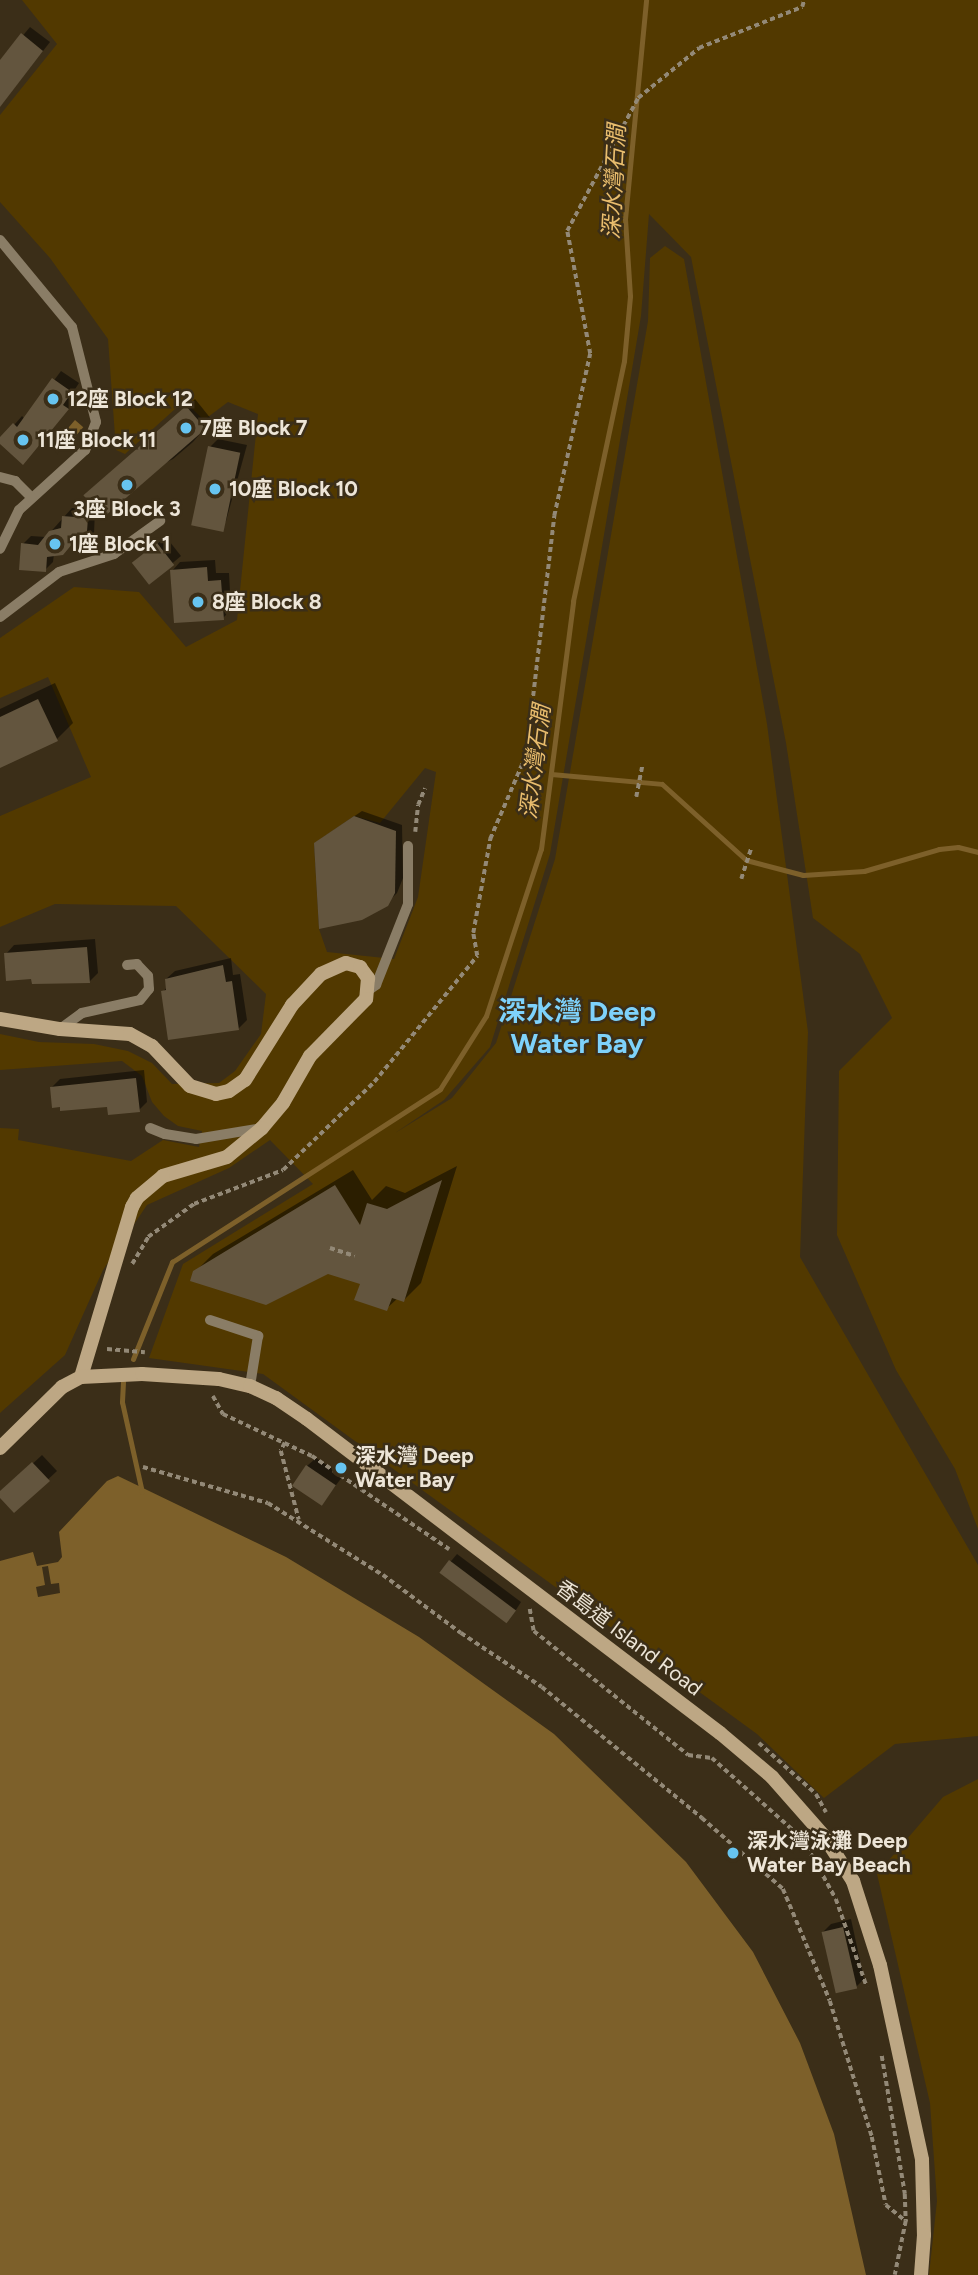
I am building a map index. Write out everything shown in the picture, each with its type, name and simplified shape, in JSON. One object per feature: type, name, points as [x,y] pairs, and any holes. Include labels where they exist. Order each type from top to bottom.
[{"type":"main road","points":[[0,1019],[60,1029],[130,1034],[152,1046],[190,1086],[216,1094],[229,1091],[249,1074],[292,1006],[321,974],[339,964],[353,964],[365,972],[369,990],[366,999],[310,1056],[283,1103],[262,1128],[227,1157],[163,1176],[138,1198],[132,1207],[81,1377],[54,1394],[0,1448]]},
{"type":"main road","name":"香島道 Island Road","points":[[81,1377],[142,1374],[219,1380],[250,1386],[276,1398],[720,1733],[772,1777],[824,1836],[853,1881],[880,1965],[922,2160],[924,2235],[920,2275]]},
{"type":"lane","points":[[0,240],[72,327],[95,411],[94,433],[85,450],[19,510],[0,549]]},
{"type":"lane","points":[[0,477],[15,481],[31,497]]},
{"type":"lane","points":[[0,617],[59,572],[114,554],[160,522]]},
{"type":"lane","points":[[369,990],[376,985],[408,904],[408,846]]},
{"type":"lane","points":[[60,1029],[82,1013],[140,1000],[149,989],[148,976],[137,964],[127,965]]},
{"type":"lane","points":[[150,1128],[165,1134],[196,1139],[262,1128]]},
{"type":"lane","points":[[210,1320],[258,1336],[250,1386]]},
{"type":"path","points":[[132,1266],[148,1237],[194,1204],[283,1170],[374,1082],[477,956],[473,933],[489,839],[526,755],[555,516],[590,354],[567,231],[638,98],[699,48],[802,7],[804,0]]},
{"type":"path","points":[[636,797],[642,766]]},
{"type":"path","points":[[415,832],[418,805],[425,788]]},
{"type":"path","points":[[741,879],[751,849]]},
{"type":"path","points":[[330,1248],[355,1256]]},
{"type":"path","points":[[110,1337],[107,1350],[145,1352]]},
{"type":"path","points":[[202,1395],[216,1396],[223,1414],[312,1456],[449,1549]]},
{"type":"path","points":[[285,1443],[281,1451],[299,1520]]},
{"type":"path","points":[[143,1467],[268,1503],[299,1520],[542,1687],[702,1818],[783,1889],[830,2001],[872,2137],[886,2205],[906,2221]]},
{"type":"path","name":"香島道 Island Road","points":[[530,1604],[534,1631],[688,1755],[712,1758],[803,1839],[836,1899],[868,1990]]},
{"type":"path","points":[[879,2044],[905,2194],[906,2221],[895,2275]]},
{"type":"shaded area","points":[[22,0],[978,0],[978,1529],[955,1469],[896,1370],[837,1235],[839,1071],[892,1018],[860,954],[813,918],[786,743],[691,257],[649,214],[641,316],[550,854],[490,1047],[444,1100],[395,1133],[452,1098],[496,1043],[555,859],[648,321],[650,258],[665,246],[684,259],[767,724],[808,1032],[800,1257],[978,1565],[978,1736],[895,1744],[824,1798],[757,1734],[263,1374],[149,1358],[183,1264],[313,1184],[270,1140],[229,1168],[147,1205],[103,1270],[65,1355],[0,1413],[0,1128],[19,1129],[18,1140],[131,1161],[163,1140],[199,1147],[202,1131],[178,1126],[164,1116],[152,1102],[142,1076],[122,1061],[0,1070],[0,1034],[39,1042],[94,1044],[128,1051],[152,1063],[172,1084],[219,1083],[235,1071],[261,1034],[266,994],[176,906],[55,904],[0,927],[0,816],[91,777],[48,677],[0,698],[0,638],[74,587],[139,592],[186,647],[237,620],[258,414],[228,402],[204,420],[184,401],[125,454],[116,450],[108,339],[50,258],[0,202],[0,115],[57,44]],"holes":[[[425,768],[436,772],[418,897],[394,959],[327,952],[319,929],[314,844],[354,816],[380,823]]]},
{"type":"shaded area","points":[[75,420],[83,427],[63,451],[55,443]]},
{"type":"shaded area","points":[[118,1476],[286,1557],[419,1637],[554,1734],[686,1862],[753,1952],[800,2043],[834,2134],[866,2275],[0,2275],[0,1561],[33,1552],[37,1566],[58,1562],[62,1557],[59,1532],[107,1481]]},
{"type":"shaded area","points":[[978,1779],[978,2275],[929,2275],[937,2201],[930,2103],[877,1874],[943,1797]]},
{"type":"pier","points":[[48,1566],[51,1584],[59,1583],[60,1593],[38,1597],[36,1587],[45,1585],[42,1567]]},
{"type":"building","points":[[21,33],[43,51],[0,107],[0,60]]},
{"type":"building","points":[[52,378],[72,392],[63,405],[69,409],[23,465],[0,444],[0,437],[13,423],[17,427]]},
{"type":"building","points":[[186,406],[206,429],[103,518],[83,495]]},
{"type":"building","points":[[208,446],[240,453],[223,532],[191,525]]},
{"type":"building","name":"1座 Block 1","points":[[62,516],[88,518],[86,545],[73,543],[63,555],[47,557],[46,572],[19,570],[21,543],[38,545],[49,531],[61,528]]},
{"type":"building","points":[[157,543],[174,565],[149,585],[132,563]]},
{"type":"building","name":"8座 Block 8","points":[[207,567],[208,581],[221,580],[224,620],[174,623],[170,570]]},
{"type":"building","points":[[38,699],[58,741],[0,768],[0,717]]},
{"type":"building","points":[[354,816],[396,831],[395,893],[388,906],[362,920],[319,929],[314,843]]},
{"type":"building","points":[[87,947],[90,983],[32,984],[31,979],[6,981],[4,953]]},
{"type":"building","points":[[223,965],[226,982],[232,981],[239,1030],[168,1040],[161,991],[166,990],[165,979]]},
{"type":"building","points":[[136,1078],[140,1112],[108,1115],[107,1107],[60,1111],[60,1107],[52,1108],[50,1087]]},
{"type":"building","points":[[442,1180],[404,1302],[392,1298],[387,1311],[354,1300],[360,1284],[328,1274],[266,1305],[190,1281],[193,1271],[335,1185],[360,1225],[367,1203],[387,1209]]},
{"type":"building","points":[[32,1462],[50,1481],[14,1513],[0,1498],[0,1491]]},
{"type":"building","points":[[306,1465],[336,1485],[322,1506],[292,1486]]},
{"type":"building","points":[[449,1560],[516,1611],[506,1623],[439,1573]]},
{"type":"building","points":[[843,1927],[857,1988],[836,1993],[822,1932]]},
{"type":"waterway","name":"深水灣石澗","points":[[133,1359],[172,1262],[440,1089],[486,1016],[541,849],[573,601],[624,361],[630,296],[625,219],[646,0]]},
{"type":"waterway","points":[[551,774],[662,784],[746,860],[803,875],[864,871],[939,849],[958,847],[978,852]]},
{"type":"waterway","points":[[123,1382],[122,1402],[142,1492]]},
{"type":"place","name":"12座 Block 12","points":[[53,399]]},
{"type":"place","name":"7座 Block 7","points":[[186,428]]},
{"type":"place","name":"11座 Block 11","points":[[23,440]]},
{"type":"place","name":"3座 Block 3","points":[[127,485]]},
{"type":"place","name":"10座 Block 10","points":[[215,489]]},
{"type":"place","name":"1座 Block 1","points":[[55,544]]},
{"type":"place","name":"8座 Block 8","points":[[198,602]]},
{"type":"place","name":"深水灣 Deep Water Bay","points":[[341,1468]]},
{"type":"place","name":"深水灣泳灘 Deep Water Bay Beach","points":[[733,1853]]},
{"type":"district","name":"深水灣 Deep Water Bay","points":[[577,1027]]}]
